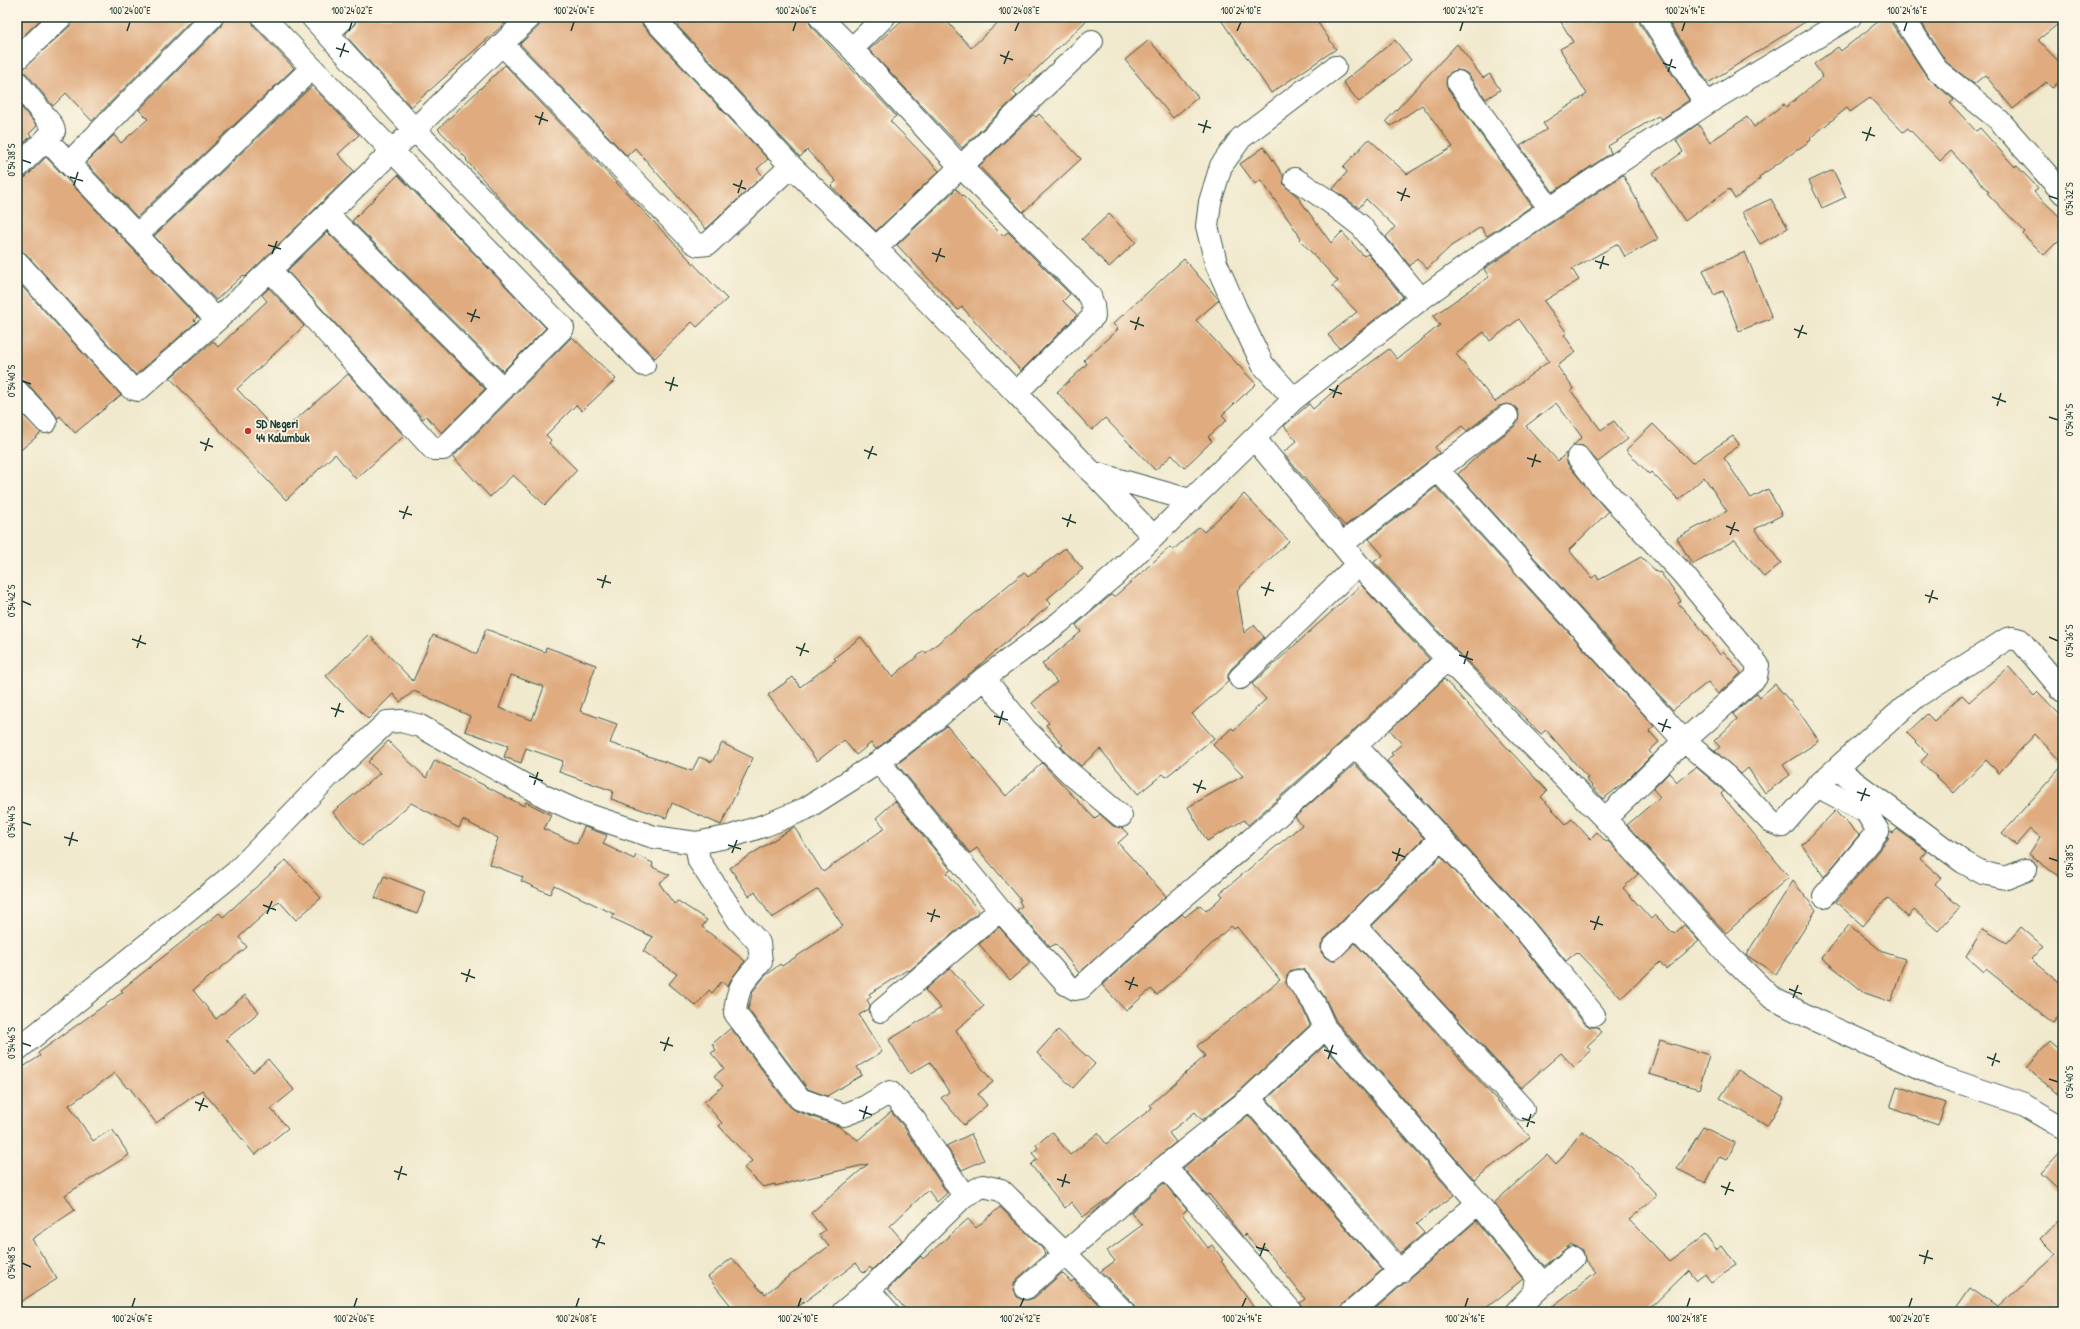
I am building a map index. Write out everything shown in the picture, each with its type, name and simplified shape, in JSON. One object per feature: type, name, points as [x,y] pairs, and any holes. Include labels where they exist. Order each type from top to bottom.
[{"type":"street","points":[[17,59],[61,17]]},
{"type":"street","points":[[70,162],[212,17]]},
{"type":"street","points":[[263,17],[392,153],[563,328],[443,449],[433,449],[270,270]]},
{"type":"street","points":[[312,17],[414,129],[644,364]]},
{"type":"street","points":[[328,33],[344,17]]},
{"type":"street","points":[[17,262],[135,390],[141,389],[270,270],[392,153],[414,129],[530,17]]},
{"type":"street","points":[[652,17],[791,166],[876,248],[1153,536]]},
{"type":"street","points":[[820,17],[852,49],[960,166],[1090,296],[1094,316],[1016,393]]},
{"type":"street","points":[[852,49],[884,17]]},
{"type":"street","points":[[1651,17],[1706,104]]},
{"type":"street","points":[[17,1050],[236,872],[328,777],[386,722],[401,720],[420,726],[546,797],[579,812],[654,837],[696,843],[732,836],[766,825],[805,808],[879,762],[936,719],[984,678],[1059,623],[1115,575],[1294,399],[1421,299],[1550,209],[1706,104],[1850,17]]},
{"type":"street","points":[[1903,17],[1937,70],[1999,120],[2063,193]]},
{"type":"street","points":[[876,248],[1092,41]]},
{"type":"street","points":[[502,44],[693,242],[698,245],[708,244],[791,166]]},
{"type":"street","points":[[1294,399],[1263,365],[1216,263],[1207,226],[1210,202],[1221,166],[1241,138],[1335,67]]},
{"type":"street","points":[[138,234],[312,68]]},
{"type":"street","points":[[17,82],[52,125],[54,131],[17,168]]},
{"type":"street","points":[[1458,82],[1550,209]]},
{"type":"street","points":[[46,139],[70,162],[217,320]]},
{"type":"street","points":[[1295,179],[1330,202],[1361,226],[1421,299]]},
{"type":"street","points":[[327,214],[503,389]]},
{"type":"street","points":[[17,392],[46,422]]},
{"type":"street","points":[[1342,544],[1507,416]]},
{"type":"street","points":[[1254,438],[1358,564],[1447,660],[1605,819],[1730,957],[1772,998],[1815,1020],[1939,1076],[2024,1105],[2063,1128]]},
{"type":"street","points":[[1578,457],[1599,484],[1682,573],[1758,665],[1756,677],[1684,741],[1605,819]]},
{"type":"street","points":[[1438,469],[1684,741],[1726,776],[1771,822],[1777,825],[1782,826],[1817,786],[1916,698],[2007,639],[2012,638],[2020,640],[2063,691]]},
{"type":"street","points":[[1091,472],[1190,500]]},
{"type":"street","points":[[1240,678],[1358,564]]},
{"type":"street","points":[[879,762],[1000,910],[1066,984],[1075,989],[1081,988],[1128,943],[1240,848],[1356,746],[1447,660]]},
{"type":"street","points":[[984,678],[1025,729],[1071,774],[1121,816]]},
{"type":"street","points":[[1356,746],[1440,839],[1520,924],[1594,1015]]},
{"type":"street","points":[[1837,769],[1964,862],[1983,873],[2006,878],[2026,870]]},
{"type":"street","points":[[1817,786],[1866,812],[1878,831],[1824,896]]},
{"type":"street","points":[[1333,948],[1440,839]]},
{"type":"street","points":[[696,843],[699,861],[738,920],[759,943],[761,962],[742,983],[736,995],[735,1013],[800,1099],[844,1115],[865,1107],[890,1092],[914,1119],[964,1196]]},
{"type":"street","points":[[881,1011],[1000,910]]},
{"type":"street","points":[[1355,925],[1523,1109]]},
{"type":"street","points":[[1298,981],[1314,1003],[1325,1028],[1478,1203],[1537,1277],[1535,1292]]},
{"type":"street","points":[[1026,1288],[1065,1252],[1166,1166],[1250,1098],[1325,1028]]},
{"type":"street","points":[[1250,1098],[1400,1272]]},
{"type":"street","points":[[1166,1166],[1292,1312]]},
{"type":"street","points":[[843,1312],[869,1290],[964,1196],[983,1186],[1000,1190],[1065,1252],[1124,1312]]},
{"type":"street","points":[[1352,1312],[1478,1203]]},
{"type":"street","points":[[1516,1312],[1535,1292],[1573,1258]]},
{"type":"street","points":[[869,1290],[888,1312]]},
{"type":"building","points":[[17,17],[43,17],[17,42]]},
{"type":"building","points":[[73,17],[194,17],[92,121],[66,93],[53,106],[27,74],[21,70],[70,26]]},
{"type":"building","points":[[224,17],[251,17],[254,26],[294,68],[137,217],[86,163],[114,135],[121,143],[148,119],[139,110],[221,26]]},
{"type":"building","points":[[357,17],[512,17],[411,107],[346,36],[346,33],[354,26]]},
{"type":"building","points":[[542,17],[640,17],[643,26],[768,159],[757,169],[763,176],[706,229],[635,148],[627,156],[520,44],[539,26]]},
{"type":"building","points":[[669,17],[808,17],[811,26],[896,116],[890,121],[939,171],[876,231],[831,186],[836,181],[807,150],[800,157]]},
{"type":"building","points":[[906,17],[943,17],[971,48],[1004,17],[1090,17],[1013,92],[1017,96],[962,148],[869,50]]},
{"type":"building","points":[[1219,17],[1314,17],[1336,49],[1271,93]]},
{"type":"building","points":[[1558,17],[1639,17],[1640,24],[1689,100],[1662,119],[1658,116],[1608,146],[1611,153],[1553,192],[1520,146],[1547,129],[1543,123],[1587,94],[1560,49],[1573,42]]},
{"type":"building","points":[[1666,17],[1813,17],[1708,83]]},
{"type":"building","points":[[1884,17],[1891,17],[1892,24],[1927,77],[1954,100],[1950,103],[1976,131],[1980,128],[2015,167],[2016,165],[2038,188],[2034,192],[2063,220],[2063,236],[2044,255],[2023,234],[2025,232],[1987,193],[1989,192],[1951,151],[1940,161],[1908,128],[1903,132],[1870,98],[1850,112],[1847,108],[1810,138],[1811,140],[1759,177],[1760,179],[1735,199],[1729,189],[1685,221],[1653,173],[1683,152],[1676,140],[1698,124],[1710,142],[1747,117],[1754,127],[1784,104],[1786,107],[1823,77],[1814,64],[1838,47],[1841,51]]},
{"type":"building","points":[[1918,17],[2063,17],[2063,20],[2038,40],[2063,66],[2063,78],[2052,88],[2046,82],[2013,109],[1985,75],[1974,84],[1946,62]]},
{"type":"building","points":[[1149,40],[1198,97],[1173,118],[1125,60]]},
{"type":"building","points":[[1395,40],[1411,60],[1359,102],[1343,82]]},
{"type":"building","points":[[1457,44],[1483,78],[1490,74],[1500,90],[1486,99],[1468,74],[1457,70],[1451,72],[1447,77],[1446,83],[1448,89],[1532,206],[1487,236],[1481,227],[1451,246],[1427,269],[1417,258],[1410,266],[1386,237],[1395,227],[1366,199],[1359,208],[1333,189],[1347,172],[1343,167],[1369,139],[1407,174],[1453,147],[1422,105],[1391,126],[1386,121]]},
{"type":"building","points":[[505,65],[727,299],[697,327],[692,322],[655,358],[506,205],[466,160],[467,159],[438,129]]},
{"type":"building","points":[[312,86],[359,135],[338,154],[354,171],[245,277],[243,275],[216,300],[154,236]]},
{"type":"building","points":[[17,102],[37,126],[29,134],[31,136],[17,150]]},
{"type":"building","points":[[1039,114],[1081,159],[1023,212],[979,166],[1033,115],[1036,117]]},
{"type":"building","points":[[1264,147],[1283,175],[1284,185],[1297,196],[1331,243],[1342,232],[1364,256],[1368,254],[1403,297],[1339,348],[1328,335],[1357,312],[1332,286],[1338,281],[1299,239],[1301,238],[1261,180],[1255,184],[1240,164]]},
{"type":"building","points":[[46,157],[197,317],[194,320],[196,322],[136,375],[26,254],[17,250],[17,180],[26,177]]},
{"type":"building","points":[[1833,170],[1846,197],[1822,208],[1809,181]]},
{"type":"building","points":[[398,175],[546,328],[503,371],[352,221]]},
{"type":"building","points":[[1623,175],[1658,239],[1625,257],[1618,244],[1572,269],[1579,280],[1544,301],[1567,333],[1564,335],[1576,352],[1557,366],[1574,389],[1571,391],[1601,430],[1614,421],[1628,439],[1598,462],[1583,446],[1573,446],[1582,437],[1556,403],[1526,426],[1558,461],[1566,453],[1568,465],[1608,512],[1569,550],[1592,578],[1596,575],[1599,580],[1641,557],[1658,573],[1660,572],[1681,601],[1678,603],[1698,625],[1720,655],[1724,652],[1741,673],[1718,694],[1708,682],[1673,710],[1458,474],[1483,451],[1515,426],[1519,415],[1517,409],[1512,405],[1506,404],[1499,406],[1467,431],[1462,426],[1435,447],[1439,453],[1345,526],[1283,453],[1297,441],[1284,426],[1309,404],[1313,409],[1342,384],[1389,349],[1397,359],[1440,325],[1433,316],[1489,277],[1484,269]],"holes":[[[1519,319],[1549,361],[1495,402],[1456,354],[1484,332],[1490,341]]]},
{"type":"building","points":[[956,189],[1003,236],[1008,232],[1070,294],[1063,301],[1077,315],[1021,371],[962,307],[958,310],[897,245]]},
{"type":"building","points":[[1771,199],[1788,228],[1760,244],[1742,212]]},
{"type":"building","points":[[1109,214],[1136,242],[1109,267],[1082,239]]},
{"type":"building","points":[[327,232],[485,389],[442,433],[426,416],[423,419],[287,271]]},
{"type":"building","points":[[1745,252],[1772,318],[1739,331],[1723,291],[1714,295],[1703,270]]},
{"type":"building","points":[[1184,259],[1219,300],[1196,320],[1256,384],[1222,415],[1227,420],[1208,437],[1212,441],[1184,468],[1172,455],[1155,470],[1105,418],[1092,430],[1057,392],[1087,364],[1084,360],[1118,329],[1113,324]]},
{"type":"building","points":[[17,281],[121,395],[75,433],[60,416],[58,418],[26,382],[17,379]]},
{"type":"building","name":"SD Negeri 44 Kalumbuk","points":[[269,288],[304,326],[237,389],[279,434],[348,374],[404,436],[356,479],[335,454],[286,500],[170,378],[213,341],[218,347],[267,301],[262,295]]},
{"type":"building","points":[[572,337],[616,379],[582,411],[576,405],[546,435],[551,440],[549,443],[577,470],[545,505],[513,475],[490,497],[453,457]]},
{"type":"building","points":[[17,409],[41,433],[17,453]]},
{"type":"building","points":[[1653,424],[1692,463],[1733,436],[1739,444],[1724,458],[1751,498],[1768,489],[1782,515],[1755,529],[1781,563],[1764,577],[1735,540],[1692,564],[1677,538],[1727,511],[1704,477],[1679,500],[1651,472],[1649,474],[1626,450]]},
{"type":"building","points":[[1436,487],[1654,726],[1649,731],[1659,742],[1649,751],[1652,755],[1625,782],[1603,799],[1586,779],[1588,778],[1546,730],[1541,734],[1456,650],[1374,562],[1383,555],[1369,539]]},
{"type":"building","points":[[1244,494],[1289,541],[1237,590],[1244,633],[1254,625],[1264,637],[1231,669],[1228,675],[1228,682],[1192,714],[1214,738],[1166,777],[1163,774],[1138,794],[1100,749],[1081,766],[1061,747],[1063,745],[1046,725],[1049,723],[1032,703],[1057,682],[1042,664],[1081,632],[1076,625],[1111,595],[1114,597],[1170,547],[1173,550],[1199,527],[1204,532]]},
{"type":"building","points":[[1065,548],[1083,569],[1047,599],[1051,604],[928,709],[876,749],[871,743],[856,755],[844,740],[817,761],[768,695],[793,677],[800,687],[836,660],[834,658],[861,637],[892,677],[924,651],[926,653],[1024,572],[1028,577]]},
{"type":"building","points":[[1361,585],[1429,659],[1337,746],[1248,825],[1244,820],[1207,841],[1188,807],[1243,776],[1213,745],[1232,728],[1234,730],[1266,699],[1252,684]]},
{"type":"building","points":[[486,629],[545,652],[546,647],[596,665],[580,711],[617,724],[610,743],[692,771],[699,757],[712,762],[722,743],[753,758],[721,825],[672,803],[666,818],[611,799],[613,791],[559,772],[563,761],[526,748],[521,763],[504,757],[508,746],[465,731],[470,716],[414,691],[400,702],[393,694],[368,719],[326,676],[369,635],[413,681],[433,635],[477,654]],"holes":[[[511,675],[544,687],[532,720],[499,708]]]},
{"type":"building","points":[[2009,667],[2034,696],[2038,692],[2063,718],[2063,764],[2035,734],[1999,773],[1986,760],[1954,793],[1921,762],[1928,754],[1907,733],[1927,714],[1934,721],[1962,695],[1969,702]]},
{"type":"building","points":[[1444,679],[1547,791],[1541,797],[1566,824],[1572,819],[1590,839],[1597,832],[1606,842],[1608,841],[1638,874],[1623,888],[1651,919],[1655,915],[1674,934],[1684,925],[1699,941],[1666,969],[1660,962],[1621,998],[1577,952],[1566,961],[1529,916],[1387,761],[1393,755],[1391,753],[1402,744],[1390,730]]},
{"type":"building","points":[[1775,684],[1800,713],[1819,741],[1783,765],[1790,775],[1765,793],[1748,768],[1741,774],[1715,751],[1720,747],[1714,741],[1737,719],[1733,714],[1757,693],[1760,697]]},
{"type":"building","points":[[947,726],[1006,796],[1042,763],[1095,819],[1100,814],[1113,826],[1122,828],[1128,834],[1118,843],[1166,896],[1079,973],[1056,944],[1050,947],[1017,910],[1022,906],[1019,901],[1021,900],[977,848],[970,853],[897,764]]},
{"type":"building","points":[[388,741],[426,778],[435,760],[524,806],[526,802],[551,815],[544,829],[577,844],[584,827],[607,835],[603,844],[634,859],[636,855],[653,863],[652,867],[670,875],[659,883],[674,904],[678,901],[707,920],[702,927],[745,961],[727,987],[722,981],[712,993],[709,990],[696,1006],[669,984],[677,974],[643,951],[653,937],[612,918],[614,914],[554,885],[550,894],[521,881],[523,877],[489,864],[498,838],[463,820],[459,828],[411,803],[362,846],[333,812],[380,773],[368,762]]},
{"type":"building","points":[[1355,764],[1424,838],[1324,939],[1321,945],[1321,952],[1330,960],[1336,960],[1355,943],[1530,1137],[1474,1180],[1336,1021],[1324,996],[1308,974],[1303,969],[1296,969],[1291,971],[1287,976],[1286,983],[1303,1009],[1310,1025],[1242,1089],[1202,1120],[1195,1112],[1169,1133],[1176,1142],[1116,1192],[1083,1217],[1071,1202],[1065,1208],[1031,1165],[1037,1159],[1032,1153],[1038,1148],[1036,1145],[1052,1132],[1070,1155],[1098,1133],[1106,1144],[1152,1108],[1150,1105],[1205,1056],[1197,1046],[1280,980],[1237,927],[1234,929],[1231,926],[1157,995],[1151,989],[1126,1011],[1102,985],[1182,914],[1185,917],[1200,905],[1206,911],[1223,896],[1220,893],[1302,825],[1295,817]]},
{"type":"building","points":[[2063,765],[2063,880],[2029,854],[2040,837],[2030,829],[2016,845],[2002,833]]},
{"type":"building","points":[[1696,767],[1724,791],[1721,794],[1789,877],[1726,933],[1627,825],[1660,797],[1653,789],[1669,773],[1677,782]]},
{"type":"building","points":[[895,801],[951,870],[947,873],[979,911],[909,971],[907,970],[869,994],[871,997],[867,1000],[870,1005],[869,1009],[859,1015],[882,1052],[857,1067],[862,1075],[827,1096],[808,1089],[748,1009],[753,991],[764,977],[780,964],[782,966],[843,926],[818,889],[772,918],[755,892],[749,896],[730,868],[794,827],[823,872],[885,828],[876,818]]},
{"type":"building","points":[[1835,811],[1859,835],[1824,877],[1802,845]]},
{"type":"building","points":[[1897,829],[1927,851],[1920,859],[1941,877],[1935,885],[1960,907],[1938,931],[1914,910],[1908,917],[1887,898],[1863,926],[1836,902],[1888,839],[1890,831],[1893,833]]},
{"type":"building","points":[[1441,856],[1511,932],[1584,1023],[1590,1027],[1597,1027],[1602,1032],[1587,1046],[1591,1051],[1574,1067],[1561,1053],[1521,1088],[1372,926]]},
{"type":"building","points":[[286,860],[321,898],[296,920],[279,901],[239,937],[247,947],[193,990],[216,1019],[245,995],[259,1012],[226,1039],[253,1072],[268,1059],[294,1090],[271,1109],[288,1128],[255,1155],[202,1090],[156,1123],[129,1087],[127,1088],[115,1073],[69,1105],[93,1141],[112,1129],[129,1155],[65,1195],[75,1210],[32,1239],[57,1279],[17,1304],[17,1071],[40,1056],[38,1053],[123,992],[121,990],[219,913],[223,917]]},
{"type":"building","points":[[384,876],[426,892],[417,914],[375,898]]},
{"type":"building","points":[[1793,881],[1816,910],[1776,974],[1746,955]]},
{"type":"building","points":[[1849,925],[1883,952],[1905,959],[1891,1002],[1865,993],[1822,958]]},
{"type":"building","points":[[999,927],[1030,963],[1010,980],[979,944]]},
{"type":"building","points":[[2021,927],[2043,946],[2031,959],[2063,985],[2063,1011],[2053,1023],[1986,969],[1984,972],[1966,956],[1983,929],[2007,943]]},
{"type":"building","points":[[950,968],[984,1006],[956,1030],[971,1055],[993,1082],[978,1094],[987,1105],[964,1125],[941,1098],[949,1092],[930,1062],[910,1074],[889,1040],[941,1008],[925,990]]},
{"type":"building","points":[[731,1028],[790,1107],[796,1111],[838,1126],[858,1140],[891,1112],[904,1127],[947,1193],[937,1202],[928,1190],[890,1226],[902,1240],[872,1270],[870,1267],[864,1273],[856,1263],[791,1312],[736,1312],[708,1277],[732,1258],[765,1294],[829,1246],[819,1235],[825,1230],[811,1213],[868,1164],[775,1186],[775,1184],[763,1187],[744,1168],[752,1161],[719,1126],[722,1123],[704,1102],[723,1086],[714,1076],[724,1068],[711,1053],[716,1050],[712,1044]]},
{"type":"building","points":[[1058,1030],[1095,1064],[1073,1088],[1037,1053]]},
{"type":"building","points":[[1660,1040],[1709,1055],[1699,1089],[1649,1074]]},
{"type":"building","points":[[2049,1042],[2063,1054],[2063,1099],[2027,1067]]},
{"type":"building","points":[[1324,1046],[1454,1195],[1416,1224],[1424,1233],[1401,1253],[1267,1099]]},
{"type":"building","points":[[1738,1070],[1784,1098],[1767,1126],[1720,1098]]},
{"type":"building","points":[[1897,1086],[1946,1103],[1938,1125],[1890,1108]]},
{"type":"building","points":[[1248,1115],[1382,1270],[1344,1303],[1340,1312],[1304,1312],[1300,1303],[1305,1299],[1264,1247],[1259,1251],[1246,1234],[1243,1237],[1209,1194],[1207,1195],[1183,1168]]},
{"type":"building","points":[[1703,1127],[1735,1143],[1727,1160],[1719,1157],[1706,1183],[1677,1169]]},
{"type":"building","points":[[1582,1131],[1631,1167],[1657,1195],[1629,1220],[1670,1261],[1705,1235],[1716,1250],[1722,1246],[1736,1265],[1711,1282],[1705,1274],[1697,1280],[1689,1270],[1646,1312],[1545,1312],[1596,1273],[1585,1260],[1583,1250],[1571,1244],[1545,1266],[1542,1264],[1494,1203],[1547,1155],[1556,1165]]},
{"type":"building","points":[[971,1134],[984,1160],[962,1170],[946,1146]]},
{"type":"building","points":[[2063,1150],[2063,1194],[2041,1174]]},
{"type":"building","points":[[1164,1183],[1187,1210],[1182,1214],[1208,1248],[1212,1245],[1223,1260],[1221,1261],[1257,1312],[1136,1312],[1133,1303],[1101,1271],[1115,1261],[1107,1251],[1142,1225],[1131,1212]]},
{"type":"building","points":[[1000,1207],[1042,1248],[1045,1254],[1017,1279],[1014,1284],[1014,1290],[1017,1297],[1022,1300],[1034,1298],[1062,1273],[1071,1282],[1074,1280],[1090,1298],[1091,1297],[1106,1312],[908,1312],[888,1289],[921,1256],[923,1259],[968,1219],[976,1228]]},
{"type":"building","points":[[2063,1215],[2063,1303],[2053,1312],[1955,1312],[1971,1289],[1997,1307],[2055,1254],[2040,1239]]},
{"type":"building","points":[[1476,1221],[1523,1279],[1481,1312],[1371,1312]]},
{"type":"place","name":"SD Negeri 44 Kalumbuk","points":[[248,431]]}]
